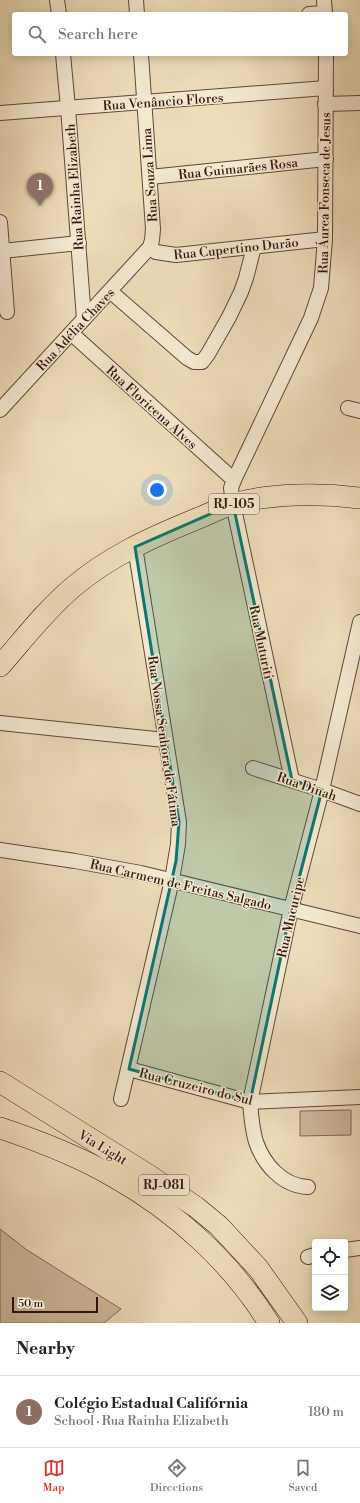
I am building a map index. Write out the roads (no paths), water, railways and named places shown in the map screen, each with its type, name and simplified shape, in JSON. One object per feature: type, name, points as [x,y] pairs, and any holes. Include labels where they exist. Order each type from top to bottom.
[{"type":"main road","name":"RJ-105","points":[[0,666],[71,589],[118,555],[150,539],[233,504],[288,495],[360,498]]},
{"type":"main road","name":"Via Light","points":[[0,1082],[150,1176],[196,1207],[219,1226],[258,1268],[296,1323]]},
{"type":"main road","name":"Via Light","points":[[0,1128],[27,1137],[78,1159],[115,1177],[142,1194],[188,1228],[208,1246],[235,1276],[269,1323]]},
{"type":"street","points":[[57,0],[59,12]]},
{"type":"street","points":[[136,0],[137,12]]},
{"type":"street","points":[[315,12],[325,9]]},
{"type":"street","name":"Rua Rainha Elizabeth","points":[[63,56],[84,319]]},
{"type":"street","name":"Rua Souza Lima","points":[[141,56],[153,229],[150,247]]},
{"type":"street","name":"Rua Áurea Fonseca de Jesus","points":[[233,504],[231,488],[234,480],[311,318],[321,288],[325,238],[326,56]]},
{"type":"street","name":"Rua Venâncio Flores","points":[[0,113],[326,88]]},
{"type":"street","points":[[325,104],[360,103]]},
{"type":"street","name":"Rua Guimarães Rosa","points":[[150,177],[326,160]]},
{"type":"street","points":[[0,222],[7,312]]},
{"type":"street","name":"Rua Cupertino Durão","points":[[150,247],[156,252],[176,255],[325,238]]},
{"type":"street","points":[[2,251],[79,243]]},
{"type":"street","name":"Rua Adélia Chaves","points":[[0,410],[150,247]]},
{"type":"street","points":[[110,291],[187,358],[194,362],[202,362],[226,323],[241,292],[254,247]]},
{"type":"street","name":"Rua Floricena Alves","points":[[71,333],[234,480]]},
{"type":"street","name":"Rua Muturiti","points":[[233,504],[292,780]]},
{"type":"street","name":"Rua Nossa Senhora de Fátima","points":[[121,1099],[172,880],[178,844],[179,822],[135,547]]},
{"type":"street","name":"Rua Mucuripe","points":[[308,1187],[296,1185],[287,1181],[266,1162],[256,1143],[250,1102],[290,909],[322,790],[360,622]]},
{"type":"street","points":[[0,723],[165,740]]},
{"type":"street","name":"Rua Dinah","points":[[253,768],[360,804]]},
{"type":"street","name":"Rua Carmem de Freitas Salgado","points":[[0,850],[98,865],[172,880],[360,926]]},
{"type":"street","name":"Rua Cruzeiro do Sul","points":[[129,1069],[250,1102],[360,1097]]},
{"type":"street","points":[[348,1250],[360,1248]]},
{"type":"place","name":"Colégio Estadual Califórnia","points":[[40,206]]}]
